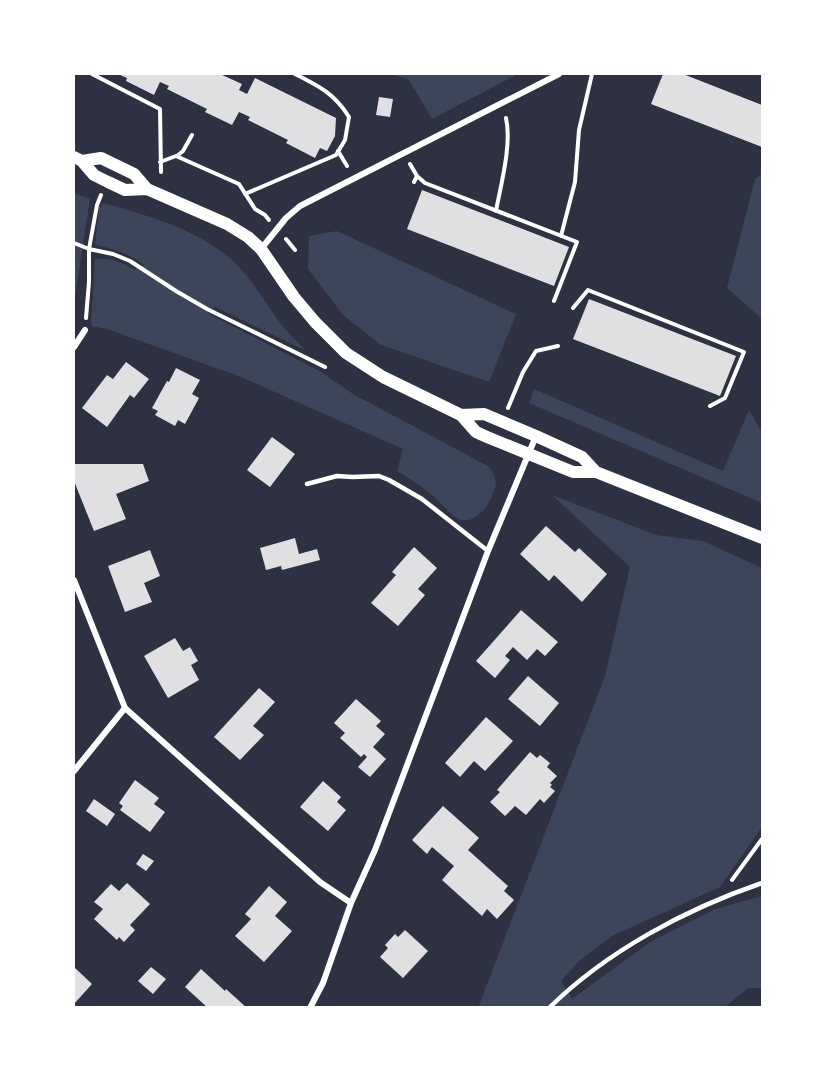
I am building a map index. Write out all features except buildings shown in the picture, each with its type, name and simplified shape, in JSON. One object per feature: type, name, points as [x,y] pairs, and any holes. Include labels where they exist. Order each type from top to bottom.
[{"type":"main road","points":[[78,159],[101,158],[134,174],[147,189],[227,224],[248,237],[261,249],[294,297],[315,322],[346,353],[383,377],[461,415],[476,432],[573,471],[596,472],[762,538]]},
{"type":"main road","points":[[78,159],[94,175],[125,190],[147,189]]},
{"type":"main road","points":[[461,415],[484,414],[582,457],[596,472]]},
{"type":"street","points":[[261,249],[286,218],[300,206],[559,74]]},
{"type":"street","points":[[74,347],[85,330]]},
{"type":"street","points":[[310,1008],[323,983],[351,903],[375,850],[488,551],[536,436]]},
{"type":"street","points":[[74,580],[125,708],[320,882],[351,903]]},
{"type":"street","points":[[74,771],[125,708]]},
{"type":"lane","points":[[307,484],[337,476],[379,476],[422,499],[488,551]]},
{"type":"lane","points":[[549,1008],[585,976],[617,953],[656,930],[717,900],[762,883]]},
{"type":"path","points":[[92,74],[160,109],[160,172]]},
{"type":"path","points":[[245,194],[336,156],[345,140],[349,117],[342,106],[323,88],[295,74]]},
{"type":"path","points":[[561,236],[575,182],[579,130],[592,74]]},
{"type":"path","points":[[496,211],[506,151],[508,127],[506,118]]},
{"type":"path","points":[[160,162],[183,151],[192,135]]},
{"type":"path","points":[[338,151],[347,166]]},
{"type":"path","points":[[176,156],[239,184],[255,209]]},
{"type":"path","points":[[414,170],[425,183],[578,242],[554,301]]},
{"type":"path","points":[[414,182],[417,176]]},
{"type":"path","points":[[85,330],[89,282],[88,249],[97,205],[102,193]]},
{"type":"path","points":[[450,201],[453,194]]},
{"type":"path","points":[[499,220],[502,213]]},
{"type":"path","points":[[544,237],[547,230]]},
{"type":"path","points":[[74,243],[130,261],[207,309],[325,367]]},
{"type":"path","points":[[573,308],[588,290],[744,352],[725,398],[710,406]]},
{"type":"path","points":[[617,310],[620,303]]},
{"type":"path","points":[[667,329],[670,322]]},
{"type":"path","points":[[711,346],[714,340]]},
{"type":"path","points":[[507,411],[523,372],[536,351],[558,346]]},
{"type":"path","points":[[717,900],[762,838]]},
{"type":"shaded area","points":[[391,74],[518,74],[432,119],[409,80]]},
{"type":"shaded area","points":[[762,174],[762,319],[727,288],[755,179]]},
{"type":"shaded area","points":[[74,193],[90,199],[74,303]]},
{"type":"shaded area","points":[[103,203],[174,226],[224,253],[243,272],[281,324],[306,351],[215,307],[207,313],[321,372],[353,394],[488,466],[496,483],[485,508],[470,520],[461,520],[415,482],[397,471],[403,449],[241,377],[107,329],[91,326],[95,259],[115,261],[134,270],[144,265],[127,254],[95,245],[99,207]]},
{"type":"shaded area","points":[[337,231],[516,314],[489,382],[381,345],[343,315],[308,269],[309,236]]},
{"type":"shaded area","points":[[534,389],[723,471],[749,410],[762,433],[762,503],[529,403]]},
{"type":"shaded area","points":[[552,495],[656,535],[703,541],[762,568],[762,827],[720,887],[612,936],[579,961],[561,981],[572,999],[650,942],[715,909],[762,896],[762,988],[748,988],[725,1007],[478,1008],[605,676],[630,567]]}]
